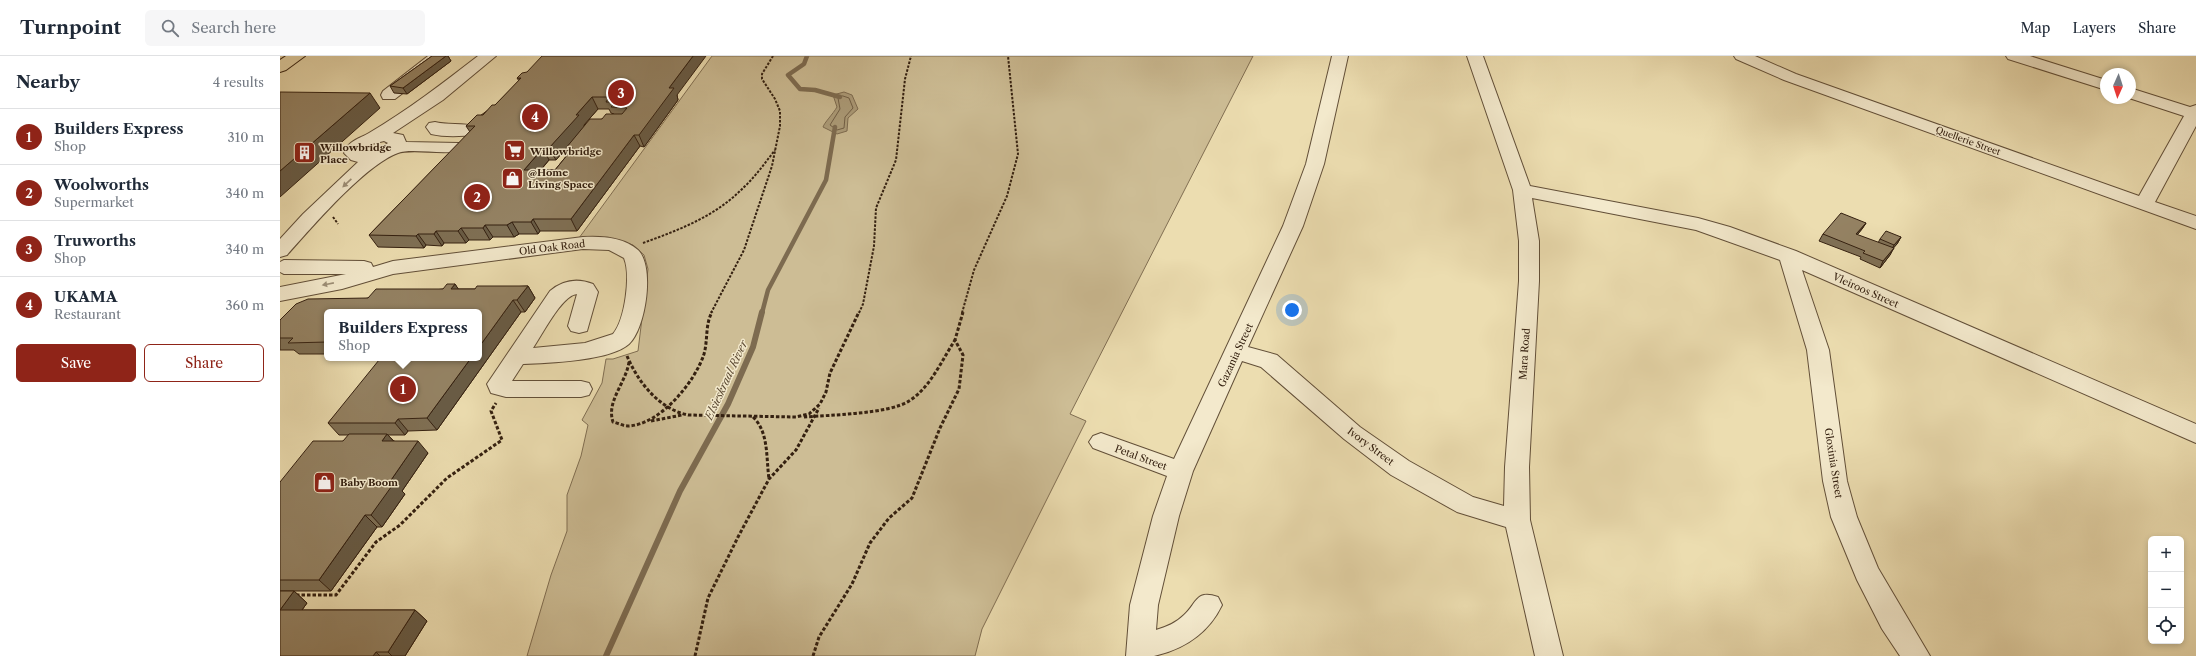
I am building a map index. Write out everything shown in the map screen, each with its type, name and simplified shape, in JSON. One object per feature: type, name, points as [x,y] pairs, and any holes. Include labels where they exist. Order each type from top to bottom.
[{"type":"main road","points":[[280,67],[297,56]]},
{"type":"street","points":[[389,95],[429,65],[438,56]]},
{"type":"street","points":[[355,156],[353,151],[355,148],[375,138],[439,94],[488,56]]},
{"type":"street","name":"Gazania Street","points":[[1140,652],[1144,605],[1166,516],[1180,472],[1237,352],[1293,226],[1316,164],[1340,56]]},
{"type":"street","name":"Mara Road","points":[[1475,56],[1522,190],[1529,241],[1529,281],[1519,428],[1517,520],[1549,656]]},
{"type":"street","name":"Quellerie Street","points":[[1742,56],[1790,77],[2196,223]]},
{"type":"street","points":[[2014,56],[2100,83]]},
{"type":"street","points":[[281,266],[310,218],[375,156],[395,142],[439,94],[469,94]]},
{"type":"street","points":[[2136,95],[2195,112],[2144,204]]},
{"type":"street","points":[[435,127],[437,130],[469,130]]},
{"type":"street","points":[[375,138],[384,136],[395,142],[452,147]]},
{"type":"street","points":[[355,156],[363,158],[375,156]]},
{"type":"street","points":[[280,229],[355,156]]},
{"type":"street","name":"Vleiroos Street","points":[[1522,190],[1698,224],[1723,231],[1789,256],[2196,434]]},
{"type":"street","name":"Old Oak Road","points":[[280,294],[342,282],[393,268],[583,243],[608,244],[626,250]]},
{"type":"street","points":[[516,356],[545,356],[605,346],[622,338],[629,330],[638,275],[633,257],[626,250]]},
{"type":"street","name":"Gloxinia Street","points":[[1789,256],[1795,281],[1818,350],[1835,481],[1844,516],[1866,572],[1892,620],[1916,656]]},
{"type":"street","name":"Old Oak Road","points":[[281,266],[393,268]]},
{"type":"street","points":[[579,326],[588,292],[586,289],[578,286],[566,289],[557,296],[498,384],[499,387],[506,389],[581,389]]},
{"type":"street","name":"Ivory Street","points":[[1237,352],[1269,361],[1352,433],[1400,468],[1466,505],[1517,520]]},
{"type":"street","name":"Petal Street","points":[[1102,442],[1180,472]]},
{"type":"street","points":[[1140,652],[1193,627],[1200,620],[1208,605]]},
{"type":"path","points":[[639,424],[657,416],[667,407],[688,381],[703,356],[707,343],[710,314],[745,248],[776,150],[780,109],[762,79],[762,74],[773,56]]},
{"type":"path","points":[[695,656],[708,598],[769,479],[796,450],[815,416],[835,363],[863,304],[874,246],[876,208],[896,160],[906,79],[911,56]]},
{"type":"path","points":[[629,360],[626,379],[614,399],[610,412],[614,422],[618,425],[639,424],[669,416],[686,414],[796,417],[815,416],[884,408],[908,402],[918,393],[955,340],[974,270],[1007,196],[1018,154],[1008,56]]},
{"type":"path","points":[[626,250],[684,226],[727,202],[743,189],[776,150]]},
{"type":"path","points":[[629,330],[626,348],[629,360],[645,385],[667,407],[686,414]]},
{"type":"path","points":[[813,656],[819,637],[852,584],[870,543],[890,518],[912,498],[940,428],[959,389],[964,355],[955,340]]},
{"type":"path","points":[[288,595],[336,595],[376,542],[400,525],[447,478],[502,440],[491,411],[506,389]]},
{"type":"path","points":[[796,417],[815,410],[823,398]]},
{"type":"path","points":[[749,416],[757,420],[765,435],[766,465],[769,479]]},
{"type":"shaded area","points":[[712,56],[1253,56],[1070,414],[1086,421],[982,629],[975,656],[527,656],[551,575],[567,531],[567,495],[581,456],[588,425],[582,420],[602,383],[606,359],[613,359],[638,351],[648,269],[644,255],[633,245],[618,240],[579,238]]},
{"type":"water","points":[[844,92],[852,95],[858,109],[848,118],[847,131],[837,134],[823,127],[837,107],[833,95]]},
{"type":"building","points":[[432,56],[446,56],[403,88],[390,86]]},
{"type":"building","name":"Willowbridge","points":[[542,56],[693,56],[669,88],[674,88],[639,135],[634,135],[571,219],[533,219],[531,222],[512,222],[507,225],[485,225],[483,228],[461,228],[458,231],[436,231],[434,234],[418,234],[416,236],[369,235],[475,126],[466,126],[477,115],[483,115],[492,105],[495,105],[521,78],[517,78],[522,73],[527,72]],"holes":[[[592,97],[609,97],[606,102],[616,102],[611,107],[627,108],[622,114],[606,114],[602,119],[590,119],[566,148],[573,148],[555,170],[524,170],[543,148],[549,148],[579,115],[576,115]]]},
{"type":"building","points":[[280,92],[370,93],[280,171]]},
{"type":"building","points":[[1841,213],[1866,223],[1856,234],[1894,248],[1883,261],[1863,253],[1865,251],[1823,234]]},
{"type":"building","points":[[1886,231],[1901,237],[1894,245],[1880,239]]},
{"type":"building","points":[[447,284],[455,284],[451,289],[475,289],[477,286],[528,286],[517,300],[513,300],[482,343],[482,309],[324,309],[324,342],[288,343],[293,338],[280,338],[280,320],[296,304],[308,299],[368,298],[376,289],[443,289]]},
{"type":"building","points":[[378,361],[469,361],[427,418],[398,419],[395,423],[328,423]]},
{"type":"building","points":[[349,434],[387,434],[382,441],[418,441],[389,483],[394,483],[371,515],[365,515],[319,580],[280,580],[280,482],[313,441],[343,441]]},
{"type":"building","points":[[280,591],[294,591],[280,610]]},
{"type":"building","points":[[280,610],[415,610],[388,652],[376,652],[373,656],[280,656]]},
{"type":"waterway","name":"Elsieskraal River","points":[[807,56],[804,64],[788,75],[800,89],[815,90],[840,97]]},
{"type":"waterway","name":"Elsieskraal River","points":[[762,313],[768,290],[826,180],[835,127]]},
{"type":"waterway","name":"Elsieskraal River","points":[[606,656],[680,491],[728,404],[753,347],[762,312]]},
{"type":"place","name":"Truworths","points":[[621,93]]},
{"type":"place","name":"UKAMA","points":[[535,117]]},
{"type":"place","name":"Willowbridge","points":[[515,151]]},
{"type":"place","name":"Willowbridge Place","points":[[305,153]]},
{"type":"place","name":"@Home Living Space","points":[[512,178]]},
{"type":"place","name":"Woolworths","points":[[477,197]]},
{"type":"place","name":"Builders Express","points":[[403,389]]},
{"type":"place","name":"Baby Boom","points":[[324,482]]}]
